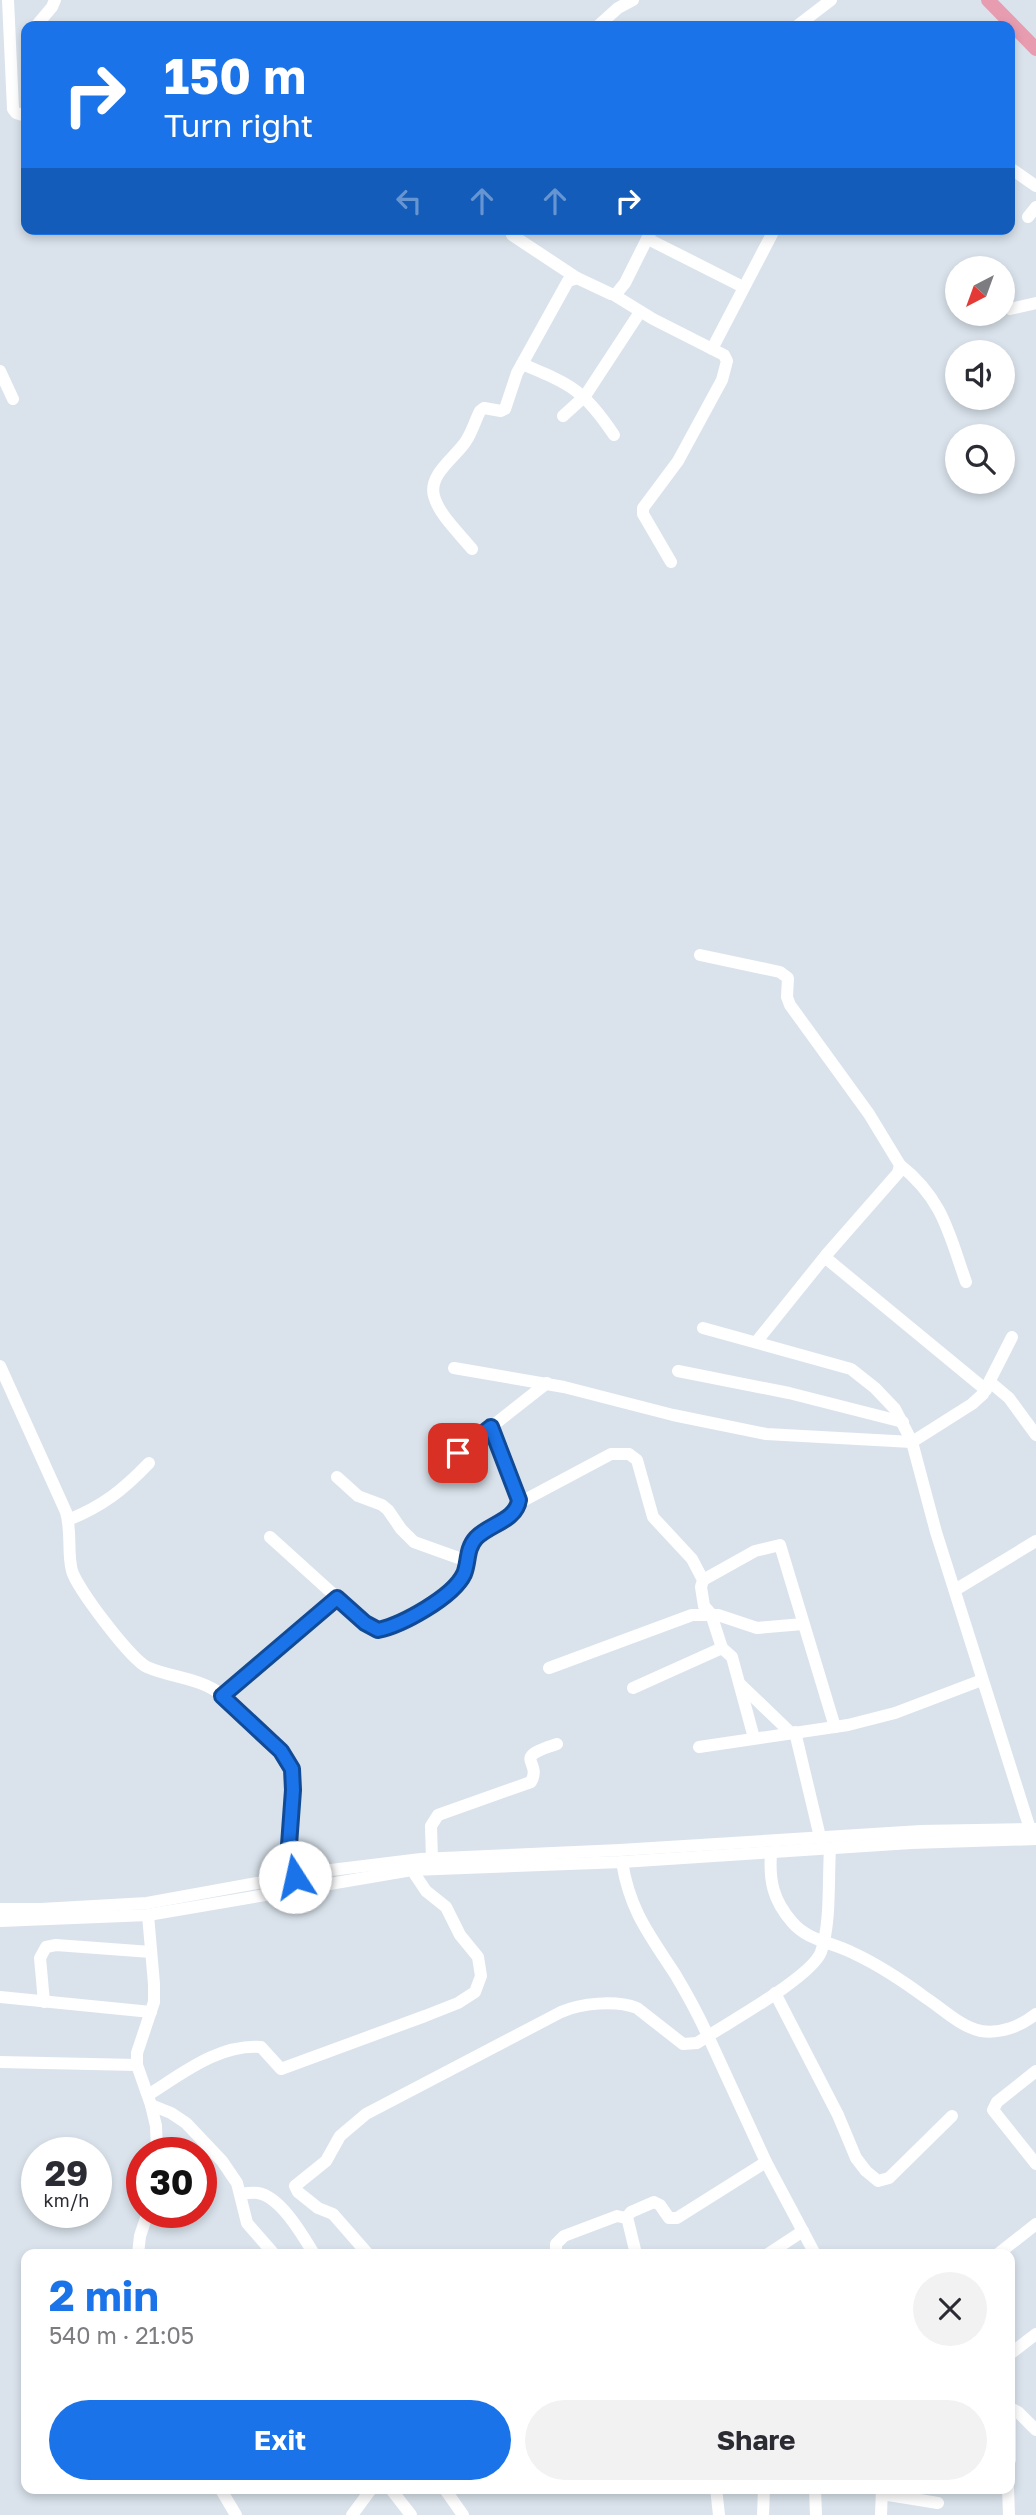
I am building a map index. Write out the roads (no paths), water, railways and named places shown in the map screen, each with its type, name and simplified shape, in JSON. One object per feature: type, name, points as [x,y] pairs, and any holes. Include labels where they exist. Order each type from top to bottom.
[{"type":"main road","points":[[989,0],[1010,21]]},
{"type":"main road","points":[[1015,26],[1036,47]]},
{"type":"street","points":[[8,0],[4,29],[13,109],[21,115]]},
{"type":"street","points":[[40,21],[55,0]]},
{"type":"street","points":[[604,21],[618,8],[633,0]]},
{"type":"street","points":[[804,21],[831,0]]},
{"type":"street","points":[[1015,171],[1036,186]]},
{"type":"street","points":[[512,235],[577,278],[614,295],[640,312],[724,355],[727,360],[722,380],[678,461],[642,508],[671,562]]},
{"type":"street","points":[[614,295],[622,288],[649,235]]},
{"type":"street","points":[[652,235],[743,287]]},
{"type":"street","points":[[712,349],[771,235]]},
{"type":"street","points":[[472,550],[437,503],[433,486],[441,470],[465,443],[480,411],[484,408],[501,411],[505,409],[522,364],[568,281],[577,278]]},
{"type":"street","points":[[1015,308],[1036,303]]},
{"type":"street","points":[[563,416],[585,396],[640,312]]},
{"type":"street","points":[[522,364],[567,383],[585,396],[614,435]]},
{"type":"street","points":[[0,371],[13,399]]},
{"type":"street","points":[[700,955],[780,972],[787,976],[790,982],[787,997],[790,1005],[869,1114],[900,1165],[922,1185],[940,1210],[966,1282]]},
{"type":"street","points":[[757,1341],[827,1254],[898,1173],[900,1165]]},
{"type":"street","points":[[827,1254],[830,1262],[988,1386],[1009,1398],[1036,1435]]},
{"type":"street","points":[[703,1328],[851,1369],[889,1403],[903,1422],[912,1442],[982,1680],[1034,1832]]},
{"type":"street","points":[[454,1368],[547,1383],[673,1415],[766,1434],[912,1442],[972,1404],[988,1386],[1012,1337]]},
{"type":"street","points":[[0,1366],[68,1520],[72,1571],[131,1656],[144,1666],[196,1681],[222,1696],[281,1751],[292,1769],[289,1845],[295,1877]]},
{"type":"street","points":[[677,1371],[789,1393],[903,1422]]},
{"type":"street","points":[[458,1453],[547,1383]]},
{"type":"street","points":[[491,1427],[517,1491],[519,1503]]},
{"type":"street","points":[[270,1537],[372,1628],[385,1629],[440,1599],[465,1572],[469,1549],[474,1541],[514,1512],[519,1503],[611,1454],[629,1454],[637,1460],[653,1517],[692,1559],[703,1580],[701,1587],[704,1606],[711,1614],[722,1648],[732,1657],[754,1738]]},
{"type":"street","points":[[68,1520],[100,1506],[149,1463]]},
{"type":"street","points":[[337,1477],[358,1496],[388,1510],[414,1542],[467,1561]]},
{"type":"street","points":[[955,1590],[1036,1541]]},
{"type":"street","points":[[703,1580],[755,1551],[780,1545],[835,1727]]},
{"type":"street","points":[[222,1696],[337,1598]]},
{"type":"street","points":[[549,1668],[682,1618],[711,1614],[757,1628],[803,1624]]},
{"type":"street","points":[[633,1688],[722,1648]]},
{"type":"street","points":[[699,1746],[835,1727],[895,1713],[982,1680]]},
{"type":"street","points":[[739,1684],[793,1732],[820,1837]]},
{"type":"street","points":[[432,1859],[431,1826],[438,1815],[531,1782],[534,1773],[530,1756],[538,1750],[557,1744]]},
{"type":"street","points":[[0,1909],[146,1903],[323,1871],[432,1859],[620,1850],[921,1830],[1034,1832]]},
{"type":"street","points":[[0,1921],[148,1915],[412,1870],[771,1853],[1034,1832]]},
{"type":"street","points":[[364,2249],[332,2214],[318,2208],[298,2192],[295,2186],[327,2161],[340,2136],[351,2125],[549,2018],[584,2004],[628,2005],[637,2008],[683,2045],[697,2043],[775,1993],[812,1966],[820,1955],[824,1942],[830,1849]]},
{"type":"street","points":[[771,1853],[771,1883],[781,1908],[801,1930],[877,1965],[965,2025],[982,2031],[1005,2030],[1026,2023],[1036,2014]]},
{"type":"street","points":[[622,1862],[626,1883],[641,1923],[692,2002],[766,2162],[812,2249]]},
{"type":"street","points":[[150,2100],[192,2067],[212,2056],[231,2050],[261,2047],[281,2069],[447,2007],[475,1992],[481,1976],[478,1957],[460,1934],[446,1907],[426,1891],[412,1870]]},
{"type":"street","points":[[148,1915],[154,1984],[151,2012],[137,2053],[137,2065],[150,2100],[156,2137]]},
{"type":"street","points":[[44,2002],[40,1958],[46,1947],[56,1945],[152,1952]]},
{"type":"street","points":[[775,1993],[833,2104],[856,2158],[873,2177],[878,2180],[889,2178],[952,2116]]},
{"type":"street","points":[[0,1997],[151,2012]]},
{"type":"street","points":[[0,2062],[137,2065]]},
{"type":"street","points":[[1036,2071],[993,2108],[996,2116],[1036,2164]]},
{"type":"street","points":[[150,2100],[194,2131],[232,2174],[242,2194],[247,2223],[266,2249]]},
{"type":"street","points":[[626,2218],[636,2209],[654,2202],[660,2205],[668,2218],[677,2218],[766,2162]]},
{"type":"street","points":[[242,2194],[255,2192],[269,2198],[295,2223],[311,2249]]},
{"type":"street","points":[[556,2249],[556,2244],[564,2236],[617,2216],[626,2218]]},
{"type":"street","points":[[626,2218],[635,2249]]},
{"type":"street","points":[[1004,2249],[1036,2224]]},
{"type":"street","points":[[139,2249],[143,2228]]},
{"type":"street","points":[[776,2249],[803,2231]]},
{"type":"street","points":[[1015,2350],[1036,2334]]},
{"type":"street","points":[[1015,2411],[1036,2430]]},
{"type":"street","points":[[224,2494],[236,2515]]},
{"type":"street","points":[[352,2515],[368,2494]]},
{"type":"street","points":[[395,2494],[411,2515]]},
{"type":"street","points":[[448,2494],[463,2515]]},
{"type":"street","points":[[717,2494],[719,2515]]},
{"type":"street","points":[[763,2515],[764,2494]]},
{"type":"street","points":[[815,2494],[816,2515]]},
{"type":"street","points":[[881,2515],[882,2494]]},
{"type":"street","points":[[896,2494],[938,2503]]},
{"type":"street","points":[[1008,2494],[1009,2515]]}]
